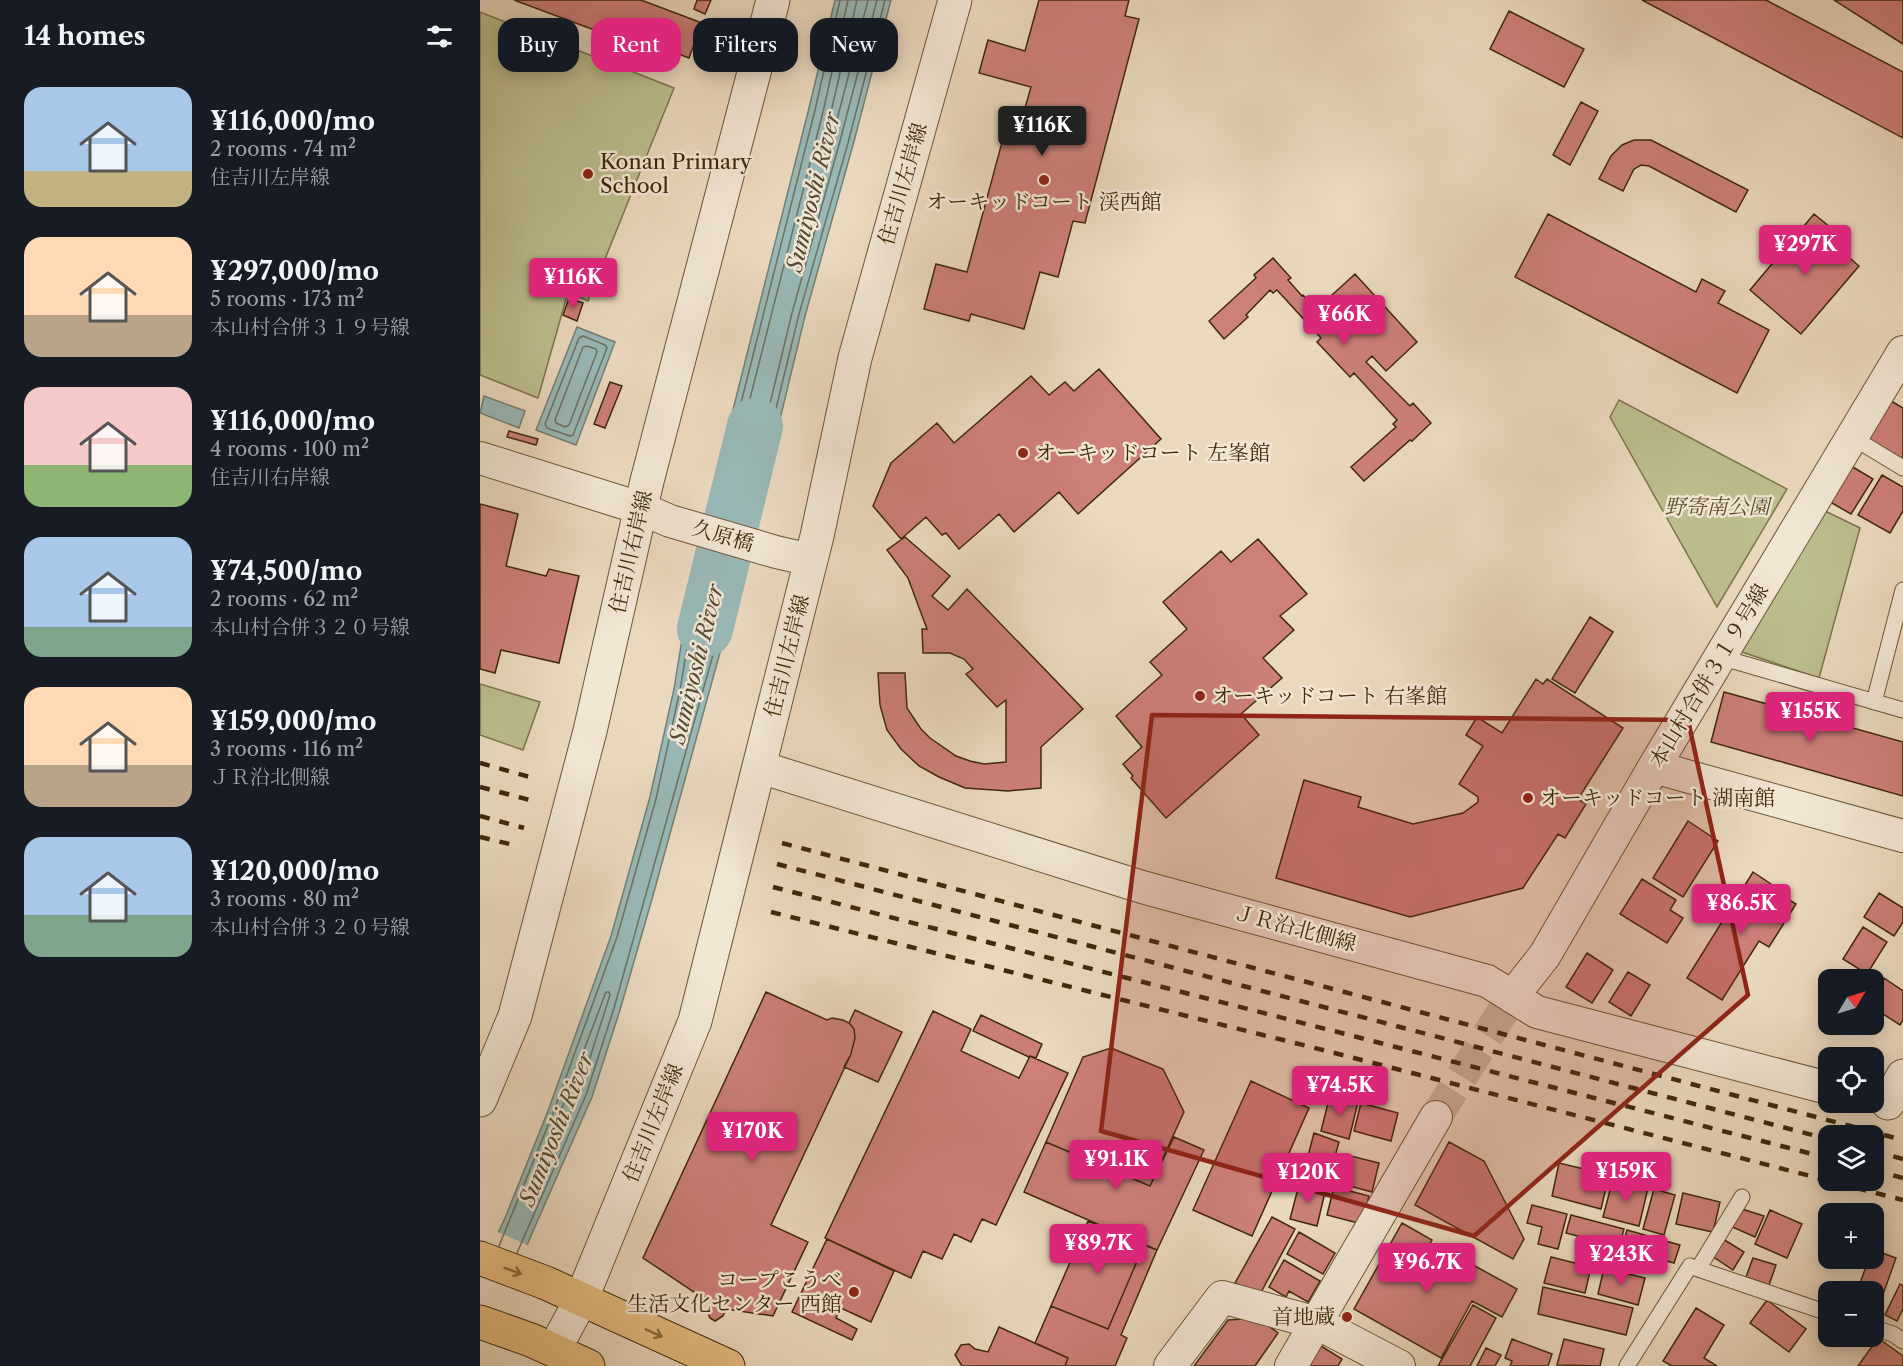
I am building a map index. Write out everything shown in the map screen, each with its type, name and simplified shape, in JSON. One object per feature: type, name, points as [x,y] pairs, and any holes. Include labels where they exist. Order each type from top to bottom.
[{"type":"highway","points":[[480,1258],[546,1283],[728,1366]]},
{"type":"highway","points":[[480,1322],[521,1337],[550,1358],[588,1366]]},
{"type":"street","name":"住吉川右岸線","points":[[480,1100],[515,1016],[590,731],[640,508],[773,0]]},
{"type":"street","name":"住吉川左岸線","points":[[550,1358],[581,1300],[694,1021],[811,560],[855,357],[955,0]]},
{"type":"street","name":"本山村合併３１９号線","points":[[1512,997],[1545,955],[1654,767],[1903,352]]},
{"type":"street","points":[[480,458],[640,508]]},
{"type":"street","name":"久原橋","points":[[640,508],[670,521],[811,560]]},
{"type":"street","name":"ＪＲ沿北側線","points":[[760,767],[1142,886],[1487,981],[1537,1012],[1818,1085]]},
{"type":"street","points":[[1654,767],[1903,836]]},
{"type":"street","points":[[1291,1366],[1436,1117]]},
{"type":"street","points":[[1170,1366],[1222,1297],[1317,1323],[1399,1366]]},
{"type":"lane","points":[[1852,437],[1903,468]]},
{"type":"lane","points":[[1874,702],[1903,590]]},
{"type":"lane","points":[[1720,657],[1903,710]]},
{"type":"lane","points":[[1698,1269],[1742,1197]]},
{"type":"lane","points":[[1627,1366],[1690,1266],[1818,1310]]},
{"type":"lane","points":[[1884,1331],[1903,1341]]},
{"type":"highlighted area","points":[[1152,715],[1688,720],[1748,995],[1474,1236],[1101,1131]]},
{"type":"green space","points":[[480,12],[498,19],[498,72],[579,72],[579,51],[591,55],[591,72],[633,72],[674,88],[588,301],[568,292],[538,398],[480,375]]},
{"type":"green space","name":"野寄南公園","points":[[1619,400],[1787,489],[1717,607],[1610,417]]},
{"type":"green space","points":[[1823,510],[1860,528],[1819,678],[1736,650]]},
{"type":"green space","points":[[480,684],[540,702],[523,750],[480,735]]},
{"type":"water","points":[[835,0],[891,0],[886,18],[831,18]]},
{"type":"water","points":[[818,72],[872,72],[805,316],[759,506],[712,493]]},
{"type":"water","points":[[577,327],[615,342],[576,445],[536,430]]},
{"type":"water","points":[[484,396],[525,411],[519,428],[480,413]]},
{"type":"water","points":[[697,547],[745,562],[652,899],[592,1097],[480,1358],[480,1272],[505,1218],[548,1111],[611,936],[650,797],[674,689]]},
{"type":"pier","points":[[495,1231],[530,1246],[483,1359],[480,1361],[480,1265]]},
{"type":"building","points":[[514,0],[641,0],[693,20],[693,47],[689,58],[681,55],[681,18],[591,18],[591,29],[579,24],[579,18],[562,18]]},
{"type":"building","points":[[697,0],[711,0],[705,14],[694,9]]},
{"type":"building","name":"オーキッドコート 渓西館","points":[[1039,0],[1129,0],[1125,16],[1139,19],[1085,223],[1073,221],[1058,277],[1040,272],[1024,329],[971,314],[969,321],[924,309],[936,264],[967,272],[1004,135],[1016,139],[1031,87],[979,73],[988,40],[1025,51]]},
{"type":"building","points":[[1642,0],[1766,0],[1903,72],[1903,138]]},
{"type":"building","points":[[1834,0],[1903,0],[1903,44]]},
{"type":"building","points":[[1509,11],[1584,49],[1564,87],[1490,49]]},
{"type":"building","points":[[1581,102],[1598,111],[1570,165],[1553,155]]},
{"type":"building","points":[[1634,140],[1651,140],[1748,190],[1736,212],[1649,166],[1641,165],[1634,169],[1623,191],[1599,179],[1611,156],[1622,145]]},
{"type":"building","points":[[1548,214],[1696,292],[1702,279],[1725,291],[1718,303],[1769,330],[1737,393],[1515,277]]},
{"type":"building","points":[[1814,214],[1830,227],[1823,235],[1859,266],[1801,334],[1750,290]]},
{"type":"building","points":[[1273,258],[1291,278],[1288,280],[1302,296],[1316,309],[1318,308],[1334,326],[1337,324],[1320,306],[1355,274],[1417,342],[1386,371],[1372,356],[1366,362],[1410,406],[1413,403],[1431,423],[1364,481],[1351,467],[1396,427],[1393,424],[1397,420],[1354,373],[1350,377],[1317,342],[1321,338],[1277,290],[1273,293],[1270,290],[1246,315],[1248,317],[1224,339],[1209,321],[1256,278],[1254,275]]},
{"type":"building","points":[[569,298],[583,303],[577,321],[563,315]]},
{"type":"building","name":"オーキッドコート 左峯館","points":[[1099,369],[1161,439],[1078,514],[1059,492],[1014,532],[999,514],[959,549],[946,533],[942,535],[926,517],[901,539],[873,506],[891,463],[937,423],[954,443],[1031,376],[1049,395],[1065,382],[1074,391]]},
{"type":"building","points":[[610,382],[622,386],[605,428],[594,424]]},
{"type":"building","points":[[1888,399],[1903,408],[1903,460],[1865,438]]},
{"type":"building","points":[[509,431],[538,439],[536,445],[507,437]]},
{"type":"building","points":[[1846,463],[1873,479],[1851,514],[1825,499]]},
{"type":"building","points":[[1882,475],[1903,487],[1903,511],[1890,533],[1858,515]]},
{"type":"building","points":[[480,504],[518,514],[506,566],[546,576],[549,569],[579,576],[559,663],[501,650],[495,673],[480,669]]},
{"type":"building","points":[[905,537],[950,576],[932,596],[948,610],[967,589],[1083,709],[1041,747],[1041,788],[1008,791],[965,788],[919,766],[901,749],[887,730],[880,705],[878,673],[905,673],[907,708],[930,738],[956,756],[970,761],[984,764],[1006,762],[1006,700],[997,707],[966,674],[973,669],[964,659],[950,653],[923,653],[922,629],[927,629],[908,578],[887,550]]},
{"type":"building","name":"オーキッドコート 右峯館","points":[[1258,539],[1307,594],[1280,616],[1294,630],[1263,658],[1282,678],[1241,714],[1259,735],[1166,818],[1131,778],[1133,776],[1123,764],[1142,747],[1116,716],[1162,675],[1150,662],[1187,629],[1163,602],[1221,551],[1231,562]]},
{"type":"building","points":[[1590,617],[1613,632],[1575,693],[1552,679]]},
{"type":"building","name":"オーキッドコート 湖南館","points":[[1536,679],[1543,684],[1547,679],[1623,728],[1578,799],[1586,804],[1565,838],[1558,834],[1523,888],[1410,917],[1276,878],[1304,780],[1361,797],[1358,807],[1413,824],[1463,813],[1478,802],[1478,797],[1459,784],[1483,746],[1466,735],[1477,717],[1502,733]]},
{"type":"building","points":[[1724,692],[1903,742],[1903,796],[1711,742]]},
{"type":"building","points":[[1688,821],[1718,841],[1683,897],[1653,878]]},
{"type":"building","points":[[1753,872],[1771,884],[1768,887],[1796,904],[1769,947],[1759,941],[1722,1000],[1687,978]]},
{"type":"building","points":[[1642,879],[1676,900],[1670,910],[1683,918],[1667,943],[1620,914]]},
{"type":"building","points":[[1879,893],[1903,908],[1903,922],[1894,936],[1864,917]]},
{"type":"building","points":[[1863,927],[1887,942],[1870,969],[1859,969],[1843,959]]},
{"type":"building","points":[[1587,953],[1613,970],[1592,1003],[1566,987]]},
{"type":"building","points":[[1628,972],[1650,985],[1631,1016],[1609,1002]]},
{"type":"building","points":[[1884,978],[1903,991],[1903,1020],[1900,1025],[1884,1015]]},
{"type":"building","points":[[766,992],[827,1020],[832,1018],[849,1023],[854,1029],[855,1038],[851,1054],[771,1225],[808,1242],[773,1316],[726,1309],[723,1316],[715,1321],[708,1313],[713,1301],[694,1292],[643,1258]]},
{"type":"building","points":[[855,1010],[902,1032],[878,1082],[844,1067],[851,1054],[855,1038],[854,1029],[849,1023]]},
{"type":"building","points":[[933,1011],[971,1029],[961,1051],[1019,1078],[1030,1056],[1068,1073],[996,1225],[982,1219],[971,1242],[954,1234],[942,1259],[923,1251],[911,1278],[825,1238]]},
{"type":"building","points":[[981,1015],[1042,1044],[1036,1058],[1029,1057],[973,1031]]},
{"type":"building","points":[[1111,1048],[1163,1069],[1184,1112],[1150,1186],[1046,1142],[1083,1057]]},
{"type":"building","points":[[1251,1081],[1309,1108],[1252,1236],[1193,1210]]},
{"type":"building","points":[[1330,1095],[1358,1102],[1349,1139],[1321,1131]]},
{"type":"building","points":[[1361,1103],[1398,1113],[1391,1141],[1354,1131]]},
{"type":"building","points":[[1314,1133],[1339,1142],[1328,1182],[1303,1175]]},
{"type":"building","points":[[1174,1137],[1204,1150],[1157,1250],[1024,1192],[1046,1142],[1150,1186]]},
{"type":"building","points":[[1449,1142],[1484,1161],[1524,1239],[1513,1259],[1415,1205]]},
{"type":"building","points":[[1343,1154],[1379,1163],[1372,1192],[1335,1182]]},
{"type":"building","points":[[1559,1163],[1609,1175],[1601,1209],[1552,1196]]},
{"type":"building","points":[[1613,1179],[1648,1188],[1639,1226],[1603,1217]]},
{"type":"building","points":[[1300,1181],[1326,1188],[1317,1226],[1290,1219]]},
{"type":"building","points":[[1334,1187],[1369,1196],[1362,1224],[1327,1215]]},
{"type":"building","points":[[1654,1189],[1675,1195],[1664,1235],[1643,1229]]},
{"type":"building","points":[[1683,1193],[1720,1202],[1713,1232],[1676,1224]]},
{"type":"building","points":[[1532,1205],[1567,1214],[1558,1249],[1538,1244],[1542,1227],[1527,1223]]},
{"type":"building","points":[[1742,1209],[1764,1216],[1755,1237],[1730,1226]]},
{"type":"building","points":[[1770,1210],[1802,1224],[1787,1258],[1755,1244]]},
{"type":"building","points":[[1571,1215],[1624,1229],[1619,1247],[1566,1233]]},
{"type":"building","points":[[1272,1217],[1295,1229],[1259,1296],[1235,1283]]},
{"type":"building","points":[[1088,1221],[1144,1245],[1108,1329],[1051,1306]]},
{"type":"building","points":[[1402,1223],[1432,1240],[1419,1262],[1453,1281],[1464,1260],[1517,1289],[1502,1317],[1472,1301],[1441,1358],[1354,1309]]},
{"type":"building","points":[[1627,1230],[1680,1245],[1674,1263],[1622,1248]]},
{"type":"building","points":[[1299,1232],[1335,1253],[1323,1274],[1287,1254]]},
{"type":"building","points":[[827,1239],[894,1271],[871,1322],[841,1308],[836,1318],[857,1329],[852,1340],[792,1312]]},
{"type":"building","points":[[1723,1239],[1744,1252],[1733,1270],[1712,1256]]},
{"type":"building","points":[[1144,1245],[1157,1250],[1121,1335],[1127,1338],[1115,1366],[1065,1366],[1068,1358],[1035,1343],[1051,1306],[1108,1329]]},
{"type":"building","points":[[1884,1254],[1896,1258],[1884,1292],[1884,1281],[1861,1281],[1865,1269],[1884,1269]]},
{"type":"building","points":[[1551,1257],[1591,1267],[1585,1293],[1544,1283]]},
{"type":"building","points":[[1753,1258],[1776,1265],[1769,1285],[1746,1277]]},
{"type":"building","points":[[1284,1260],[1320,1281],[1308,1302],[1289,1291],[1286,1297],[1269,1287]]},
{"type":"building","points":[[1604,1268],[1645,1278],[1638,1305],[1598,1294]]},
{"type":"building","points":[[1900,1284],[1903,1286],[1903,1309],[1897,1321],[1885,1315]]},
{"type":"building","points":[[1543,1287],[1633,1308],[1626,1335],[1538,1314]]},
{"type":"building","points":[[1767,1300],[1806,1329],[1789,1352],[1750,1323]]},
{"type":"building","points":[[1473,1305],[1496,1318],[1470,1366],[1438,1366]]},
{"type":"building","points":[[1696,1308],[1724,1325],[1704,1358],[1717,1366],[1672,1366],[1663,1361]]},
{"type":"building","points":[[1258,1318],[1278,1333],[1255,1366],[1194,1366],[1228,1320]]},
{"type":"building","points":[[999,1327],[1068,1358],[1065,1366],[962,1366],[955,1355],[961,1345],[969,1344],[975,1349],[988,1352]]},
{"type":"building","points":[[1512,1339],[1552,1354],[1548,1366],[1510,1366],[1512,1361],[1505,1358]]},
{"type":"building","points":[[1564,1339],[1604,1349],[1600,1366],[1557,1365]]},
{"type":"building","points":[[1884,1342],[1903,1356],[1903,1366],[1858,1366],[1872,1347],[1884,1347]]},
{"type":"building","points":[[1321,1346],[1342,1359],[1338,1366],[1308,1366]]},
{"type":"building","points":[[1486,1348],[1501,1355],[1495,1366],[1477,1366]]},
{"type":"waterway","name":"Sumiyoshi River","points":[[705,629],[755,426]]},
{"type":"tunnel","points":[[1436,1117],[1512,997]]},
{"type":"railway","points":[[480,763],[537,779]]},
{"type":"railway","points":[[480,787],[530,800]]},
{"type":"railway","points":[[480,816],[524,828]]},
{"type":"railway","points":[[480,837],[518,846]]},
{"type":"railway","points":[[782,843],[1903,1140]]},
{"type":"railway","points":[[777,864],[1818,1136]]},
{"type":"railway","points":[[773,887],[1818,1155]]},
{"type":"railway","points":[[771,912],[1323,1050],[1903,1200]]},
{"type":"railway","points":[[1884,1154],[1903,1159]]},
{"type":"railway","points":[[1884,1173],[1903,1178]]},
{"type":"place","name":"Konan Primary School","points":[[588,174]]},
{"type":"place","name":"オーキッドコート 渓西館","points":[[1044,180]]},
{"type":"place","name":"オーキッドコート 左峯館","points":[[1023,453]]},
{"type":"place","name":"オーキッドコート 右峯館","points":[[1200,696]]},
{"type":"place","name":"オーキッドコート 湖南館","points":[[1528,798]]},
{"type":"place","name":"コープこうべ 生活文化センター 西館","points":[[854,1292]]},
{"type":"place","name":"首地蔵","points":[[1347,1317]]}]
